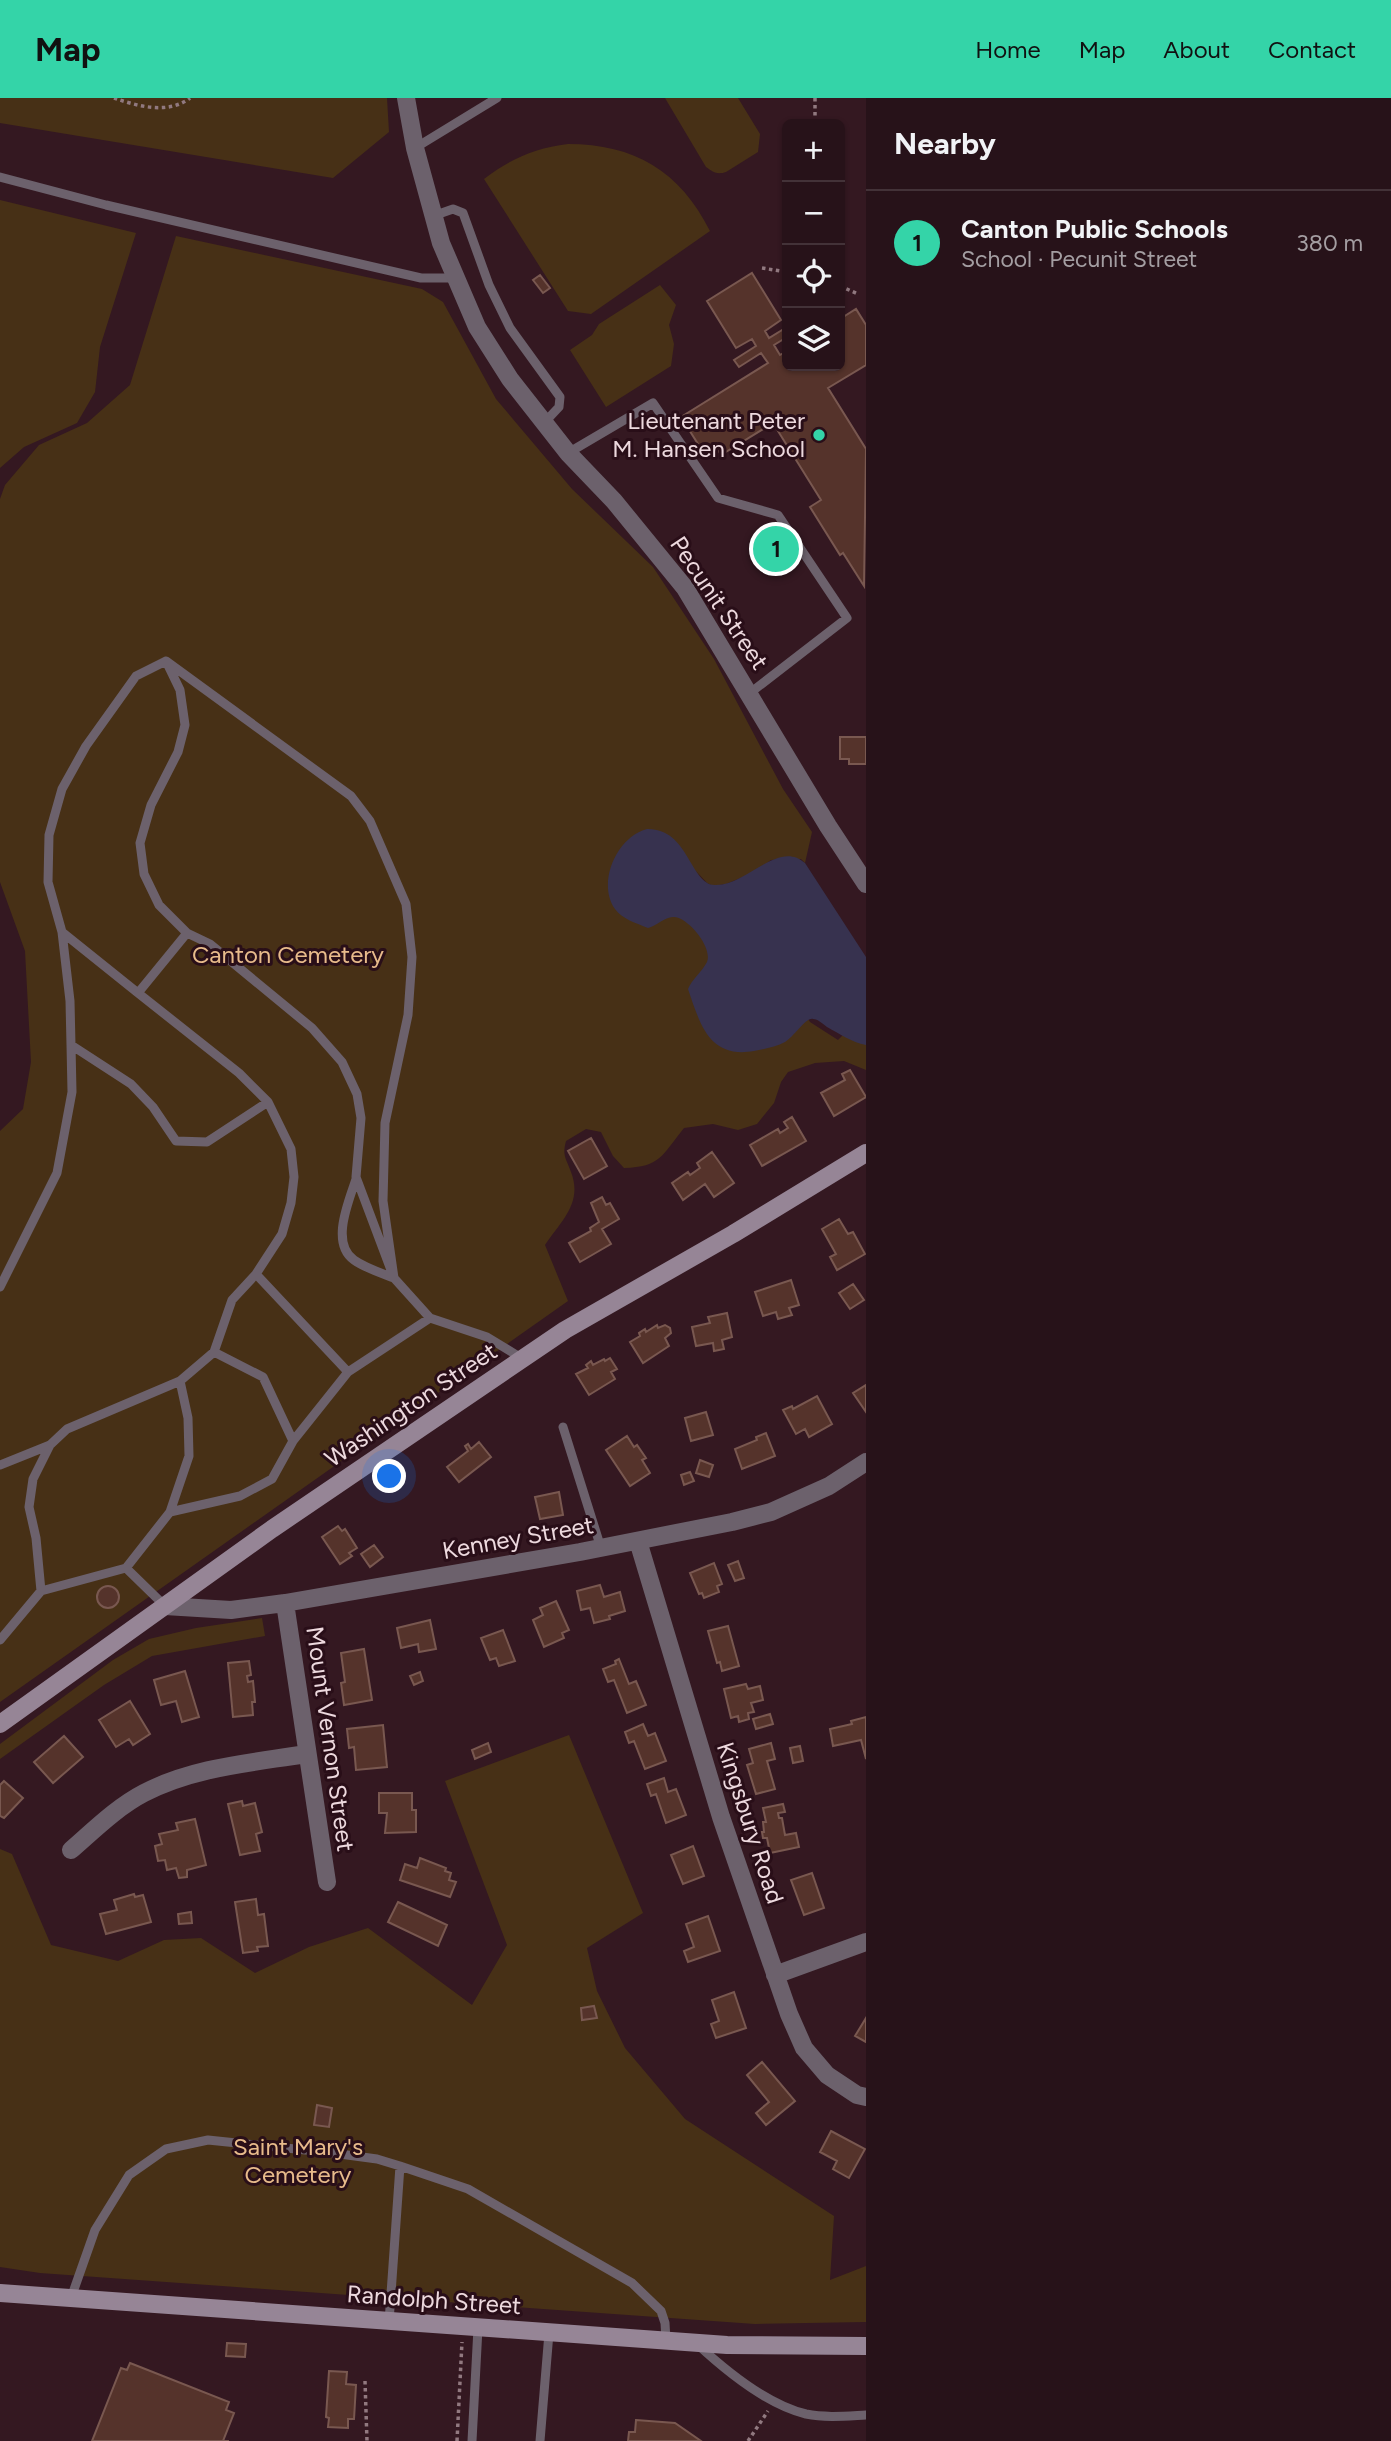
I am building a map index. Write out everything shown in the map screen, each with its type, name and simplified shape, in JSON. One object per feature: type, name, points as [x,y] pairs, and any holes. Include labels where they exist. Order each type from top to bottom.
[{"type":"main road","name":"Washington Street","points":[[0,1724],[272,1529],[565,1330],[733,1234],[866,1153]]},
{"type":"main road","name":"Randolph Street","points":[[0,2293],[696,2343],[866,2346]]},
{"type":"street","name":"Pecunit Street","points":[[406,98],[415,148],[441,243],[477,327],[510,379],[544,423],[568,453],[614,501],[685,588],[828,826],[866,882]]},
{"type":"street","name":"Kenney Street","points":[[165,1606],[231,1610],[638,1541],[771,1512],[829,1486],[866,1462]]},
{"type":"street","name":"Kingsbury Road","points":[[638,1541],[721,1817],[775,1975],[804,2048],[827,2075],[862,2096]]},
{"type":"street","name":"Mount Vernon Street","points":[[285,1602],[327,1882]]},
{"type":"street","points":[[72,1850],[104,1821],[142,1794],[179,1777],[306,1754]]},
{"type":"street","points":[[775,1975],[866,1942]]},
{"type":"lane","points":[[415,148],[497,98]]},
{"type":"lane","points":[[0,177],[106,205],[421,278],[455,278]]},
{"type":"lane","points":[[433,216],[453,209],[463,212],[489,285],[510,328],[561,397],[559,407],[544,423]]},
{"type":"lane","points":[[568,453],[653,403],[718,498],[778,515],[847,618],[750,693]]},
{"type":"lane","points":[[0,1287],[57,1173],[72,1092],[70,1001],[62,932],[48,882],[49,835],[62,789],[86,746],[136,676],[166,661]]},
{"type":"lane","points":[[166,661],[180,690],[185,725],[178,752],[151,805],[140,843],[144,874],[159,905],[187,933],[210,944],[271,993],[312,1028],[342,1062],[357,1094],[362,1118],[356,1177],[345,1217],[342,1242],[345,1250],[357,1263],[394,1278]]},
{"type":"lane","points":[[166,661],[351,796],[370,821],[405,904],[412,957],[408,1015],[385,1123],[383,1201],[394,1278]]},
{"type":"lane","points":[[41,1591],[36,1538],[29,1507],[33,1479],[50,1445],[67,1429],[180,1381],[214,1352],[232,1300],[256,1274],[282,1234],[291,1203],[294,1177],[291,1149],[268,1102],[239,1073],[62,932]]},
{"type":"lane","points":[[138,993],[187,933]]},
{"type":"lane","points":[[71,1045],[131,1084],[153,1107],[176,1141],[207,1142],[268,1102]]},
{"type":"lane","points":[[356,1177],[394,1278],[430,1318],[486,1336],[523,1359]]},
{"type":"lane","points":[[256,1274],[348,1371]]},
{"type":"lane","points":[[170,1512],[240,1496],[272,1479],[293,1441],[348,1371],[430,1318]]},
{"type":"lane","points":[[214,1352],[263,1377],[293,1441]]},
{"type":"lane","points":[[0,1640],[41,1591],[126,1568],[170,1512],[190,1456],[188,1418],[180,1381]]},
{"type":"lane","points":[[563,1427],[601,1548]]},
{"type":"lane","points":[[0,1465],[50,1445]]},
{"type":"lane","points":[[126,1568],[165,1606]]},
{"type":"lane","points":[[71,2300],[95,2230],[129,2175],[166,2149],[208,2140],[377,2159],[468,2189],[632,2283],[661,2311],[666,2341]]},
{"type":"lane","points":[[389,2322],[400,2166]]},
{"type":"lane","points":[[472,2441],[478,2328]]},
{"type":"lane","points":[[540,2441],[549,2333]]},
{"type":"lane","points":[[696,2343],[712,2358],[775,2402],[806,2414],[866,2415]]},
{"type":"path","points":[[114,98],[166,108],[177,106],[190,98]]},
{"type":"path","points":[[815,98],[815,119]]},
{"type":"path","points":[[762,268],[782,271]]},
{"type":"path","points":[[845,288],[858,293]]},
{"type":"path","points":[[457,2441],[462,2338]]},
{"type":"path","points":[[365,2381],[367,2441]]},
{"type":"path","points":[[748,2441],[775,2402]]},
{"type":"green space","points":[[0,98],[387,98],[389,132],[333,178],[0,123]]},
{"type":"green space","points":[[665,98],[738,98],[760,134],[758,152],[726,172],[711,170],[706,167]]},
{"type":"green space","points":[[568,144],[614,149],[652,165],[684,192],[710,231],[591,314],[568,311],[484,179],[523,155]]},
{"type":"green space","points":[[0,200],[136,233],[100,347],[95,392],[77,423],[24,447],[0,468]]},
{"type":"green space","name":"Canton Cemetery","points":[[176,236],[422,289],[443,302],[496,399],[572,489],[653,567],[714,659],[783,789],[812,832],[805,863],[801,859],[771,860],[755,872],[726,884],[713,886],[695,870],[790,991],[810,1022],[838,1040],[854,1024],[866,1002],[866,1070],[844,1061],[815,1063],[788,1072],[781,1082],[774,1103],[757,1124],[738,1130],[713,1124],[684,1128],[660,1158],[646,1165],[624,1168],[613,1156],[601,1132],[586,1129],[566,1141],[565,1154],[574,1183],[574,1193],[563,1220],[545,1245],[568,1301],[0,1702],[0,1131],[23,1109],[31,1062],[25,951],[0,882],[0,499],[5,485],[39,445],[87,423],[130,385]]},
{"type":"green space","points":[[660,285],[676,305],[669,325],[674,344],[671,366],[606,407],[570,350],[592,335],[599,324]]},
{"type":"green space","points":[[262,1618],[265,1636],[152,1656],[104,1685],[0,1759],[0,1744],[113,1660],[149,1639],[196,1628]]},
{"type":"green space","name":"Saint Mary's Cemetery","points":[[569,1735],[643,1913],[587,1948],[597,1991],[625,2048],[685,2119],[834,2216],[830,2280],[866,2266],[866,2322],[755,2324],[40,2273],[0,2267],[0,1849],[12,1854],[51,1945],[118,1961],[164,1940],[201,1938],[255,1973],[309,1947],[368,1928],[472,2005],[507,1945],[445,1781]]},
{"type":"shaded area","points":[[647,829],[661,831],[672,837],[700,876],[707,883],[715,885],[739,879],[784,856],[795,857],[805,863],[866,957],[866,1045],[850,1040],[813,1019],[807,1021],[785,1042],[770,1048],[739,1052],[726,1050],[717,1044],[702,1026],[688,989],[707,962],[706,948],[698,934],[685,922],[673,917],[648,928],[625,918],[615,909],[610,898],[609,874],[619,850],[637,833]]},
{"type":"building","name":"Lieutenant Peter M. Hansen School","points":[[752,273],[781,320],[765,331],[769,338],[782,330],[782,340],[774,345],[780,355],[782,354],[782,371],[845,371],[845,316],[856,309],[866,325],[866,365],[828,388],[866,449],[864,586],[843,553],[840,555],[810,507],[821,500],[773,423],[721,455],[716,447],[705,455],[681,417],[768,363],[761,353],[739,367],[734,360],[756,346],[752,339],[736,348],[707,301]]},
{"type":"building","points":[[540,275],[550,288],[543,293],[533,280]]},
{"type":"building","points":[[840,737],[866,737],[866,764],[849,764],[849,759],[840,759]]},
{"type":"building","points":[[850,1070],[866,1097],[834,1116],[821,1093],[845,1080],[842,1074]]},
{"type":"building","points":[[792,1117],[806,1141],[762,1166],[750,1145],[778,1129],[780,1133],[788,1128],[784,1122]]},
{"type":"building","points":[[591,1138],[607,1166],[584,1179],[568,1151]]},
{"type":"building","points":[[712,1152],[734,1183],[714,1197],[705,1184],[683,1200],[672,1183],[688,1172],[690,1175],[700,1168],[697,1163]]},
{"type":"building","points":[[602,1197],[606,1205],[610,1203],[619,1219],[602,1229],[611,1244],[580,1262],[569,1243],[591,1231],[590,1228],[599,1222],[591,1203]]},
{"type":"building","points":[[839,1219],[848,1234],[853,1232],[865,1254],[837,1270],[830,1257],[836,1254],[822,1229]]},
{"type":"building","points":[[791,1280],[799,1305],[789,1308],[792,1315],[778,1319],[776,1312],[763,1316],[755,1292]]},
{"type":"building","points":[[853,1284],[864,1300],[850,1309],[839,1293]]},
{"type":"building","points":[[727,1313],[732,1337],[722,1340],[724,1349],[714,1351],[713,1343],[696,1346],[692,1327],[710,1323],[708,1317]]},
{"type":"building","points":[[657,1325],[658,1328],[665,1325],[670,1328],[671,1333],[665,1338],[669,1346],[643,1363],[630,1342],[645,1329],[646,1332]]},
{"type":"building","points":[[610,1358],[617,1369],[611,1372],[615,1379],[589,1395],[576,1374],[588,1368],[586,1365],[591,1361],[593,1365]]},
{"type":"building","points":[[866,1385],[866,1412],[853,1393]]},
{"type":"building","points":[[817,1396],[832,1424],[809,1437],[805,1429],[796,1434],[783,1410],[792,1406],[793,1409]]},
{"type":"building","points":[[706,1412],[713,1435],[691,1441],[685,1418]]},
{"type":"building","points":[[766,1433],[775,1456],[742,1469],[735,1449]]},
{"type":"building","points":[[627,1436],[646,1458],[642,1460],[650,1473],[630,1486],[606,1450]]},
{"type":"building","points":[[479,1442],[491,1457],[459,1482],[447,1467],[468,1451],[465,1446],[468,1444],[471,1449]]},
{"type":"building","points":[[700,1460],[713,1465],[709,1477],[696,1473]]},
{"type":"building","points":[[690,1472],[694,1481],[684,1485],[681,1475]]},
{"type":"building","points":[[559,1492],[563,1515],[540,1519],[535,1497]]},
{"type":"building","points":[[338,1526],[342,1531],[345,1529],[357,1548],[349,1553],[352,1556],[340,1564],[322,1537]]},
{"type":"building","points":[[374,1545],[383,1557],[370,1567],[361,1554]]},
{"type":"building","points":[[738,1561],[744,1578],[735,1581],[728,1565]]},
{"type":"building","points":[[714,1563],[722,1584],[717,1586],[719,1592],[704,1598],[702,1593],[699,1594],[690,1573]]},
{"type":"building","points":[[600,1585],[604,1597],[620,1592],[625,1611],[594,1623],[590,1608],[581,1610],[577,1591]]},
{"type":"building","points":[[108,1586],[116,1589],[119,1597],[116,1605],[108,1608],[100,1605],[97,1597],[100,1589]]},
{"type":"building","points":[[556,1601],[569,1630],[562,1633],[564,1638],[544,1647],[533,1620],[543,1615],[540,1608]]},
{"type":"building","points":[[430,1620],[436,1649],[419,1652],[418,1644],[401,1648],[397,1628]]},
{"type":"building","points":[[728,1626],[739,1666],[722,1671],[708,1631]]},
{"type":"building","points":[[503,1630],[515,1661],[499,1666],[496,1658],[490,1660],[481,1638]]},
{"type":"building","points":[[364,1649],[372,1700],[344,1705],[341,1683],[345,1682],[341,1653]]},
{"type":"building","points":[[619,1659],[629,1684],[636,1681],[646,1705],[627,1713],[614,1680],[608,1682],[603,1669],[616,1664],[615,1661]]},
{"type":"building","points":[[249,1661],[251,1675],[247,1676],[248,1682],[253,1681],[253,1715],[233,1717],[228,1663]]},
{"type":"building","points":[[185,1671],[199,1717],[182,1722],[176,1701],[161,1705],[154,1680]]},
{"type":"building","points":[[420,1672],[423,1681],[414,1685],[410,1676]]},
{"type":"building","points":[[746,1684],[748,1689],[760,1686],[763,1700],[751,1703],[754,1712],[748,1713],[749,1719],[739,1722],[738,1716],[731,1718],[724,1689]]},
{"type":"building","points":[[130,1701],[150,1734],[133,1745],[129,1739],[116,1747],[99,1720]]},
{"type":"building","points":[[770,1714],[773,1724],[756,1729],[753,1719]]},
{"type":"building","points":[[866,1717],[866,1759],[861,1740],[833,1746],[830,1729],[852,1724],[851,1721]]},
{"type":"building","points":[[643,1724],[648,1736],[655,1733],[666,1761],[645,1769],[634,1741],[629,1743],[625,1732]]},
{"type":"building","points":[[383,1725],[387,1767],[356,1770],[354,1747],[349,1748],[347,1729]]},
{"type":"building","points":[[64,1736],[83,1757],[53,1783],[34,1762]]},
{"type":"building","points":[[488,1743],[491,1752],[475,1759],[472,1750]]},
{"type":"building","points":[[771,1743],[775,1759],[767,1761],[775,1789],[756,1794],[747,1765],[753,1763],[749,1749]]},
{"type":"building","points":[[800,1746],[803,1761],[793,1763],[790,1748]]},
{"type":"building","points":[[664,1778],[668,1792],[676,1789],[686,1815],[666,1823],[656,1794],[651,1796],[647,1784]]},
{"type":"building","points":[[4,1781],[23,1798],[4,1818],[0,1816],[0,1785]]},
{"type":"building","points":[[379,1793],[412,1793],[412,1810],[416,1810],[416,1832],[385,1833],[387,1813],[379,1813]]},
{"type":"building","points":[[242,1801],[243,1806],[255,1803],[262,1832],[256,1834],[260,1851],[240,1855],[228,1804]]},
{"type":"building","points":[[783,1804],[785,1812],[778,1813],[779,1818],[782,1818],[785,1835],[796,1833],[799,1847],[770,1853],[767,1838],[763,1838],[762,1832],[763,1822],[766,1822],[763,1808]]},
{"type":"building","points":[[195,1819],[206,1865],[187,1870],[187,1877],[179,1878],[176,1868],[167,1870],[165,1860],[158,1861],[155,1846],[162,1844],[159,1834],[178,1830],[176,1823]]},
{"type":"building","points":[[693,1846],[704,1876],[683,1884],[671,1855]]},
{"type":"building","points":[[420,1858],[446,1868],[445,1871],[451,1873],[449,1880],[456,1882],[450,1897],[400,1880],[405,1864],[417,1868]]},
{"type":"building","points":[[812,1873],[824,1908],[804,1915],[791,1880]]},
{"type":"building","points":[[134,1894],[135,1897],[143,1895],[151,1922],[106,1934],[100,1914],[117,1910],[114,1900]]},
{"type":"building","points":[[256,1899],[258,1915],[264,1914],[268,1946],[257,1947],[258,1951],[243,1953],[235,1902]]},
{"type":"building","points":[[398,1902],[447,1925],[438,1946],[388,1922]]},
{"type":"building","points":[[191,1912],[192,1923],[179,1924],[178,1914]]},
{"type":"building","points":[[708,1916],[720,1951],[688,1962],[684,1951],[694,1947],[686,1924]]},
{"type":"building","points":[[734,1992],[746,2028],[716,2038],[711,2024],[719,2021],[712,2000]]},
{"type":"building","points":[[594,2006],[597,2018],[582,2020],[581,2008]]},
{"type":"building","points":[[866,2018],[866,2042],[855,2036]]},
{"type":"building","points":[[762,2062],[795,2101],[766,2125],[756,2113],[769,2102],[747,2075]]},
{"type":"building","points":[[317,2105],[332,2108],[329,2127],[314,2125]]},
{"type":"building","points":[[831,2131],[865,2149],[849,2178],[833,2169],[837,2161],[820,2152]]},
{"type":"building","points":[[227,2343],[246,2344],[245,2357],[226,2356]]},
{"type":"building","points":[[130,2363],[229,2402],[226,2410],[234,2413],[223,2441],[92,2441],[121,2368],[127,2370]]},
{"type":"building","points":[[329,2371],[347,2372],[346,2384],[356,2385],[354,2419],[348,2419],[348,2428],[328,2427],[329,2418],[326,2417]]},
{"type":"building","points":[[636,2420],[675,2423],[701,2441],[628,2441],[629,2432],[635,2432]]},
{"type":"place","name":"Lieutenant Peter M. Hansen School","points":[[819,435]]},
{"type":"place","name":"Canton Public Schools","points":[[776,549]]}]
